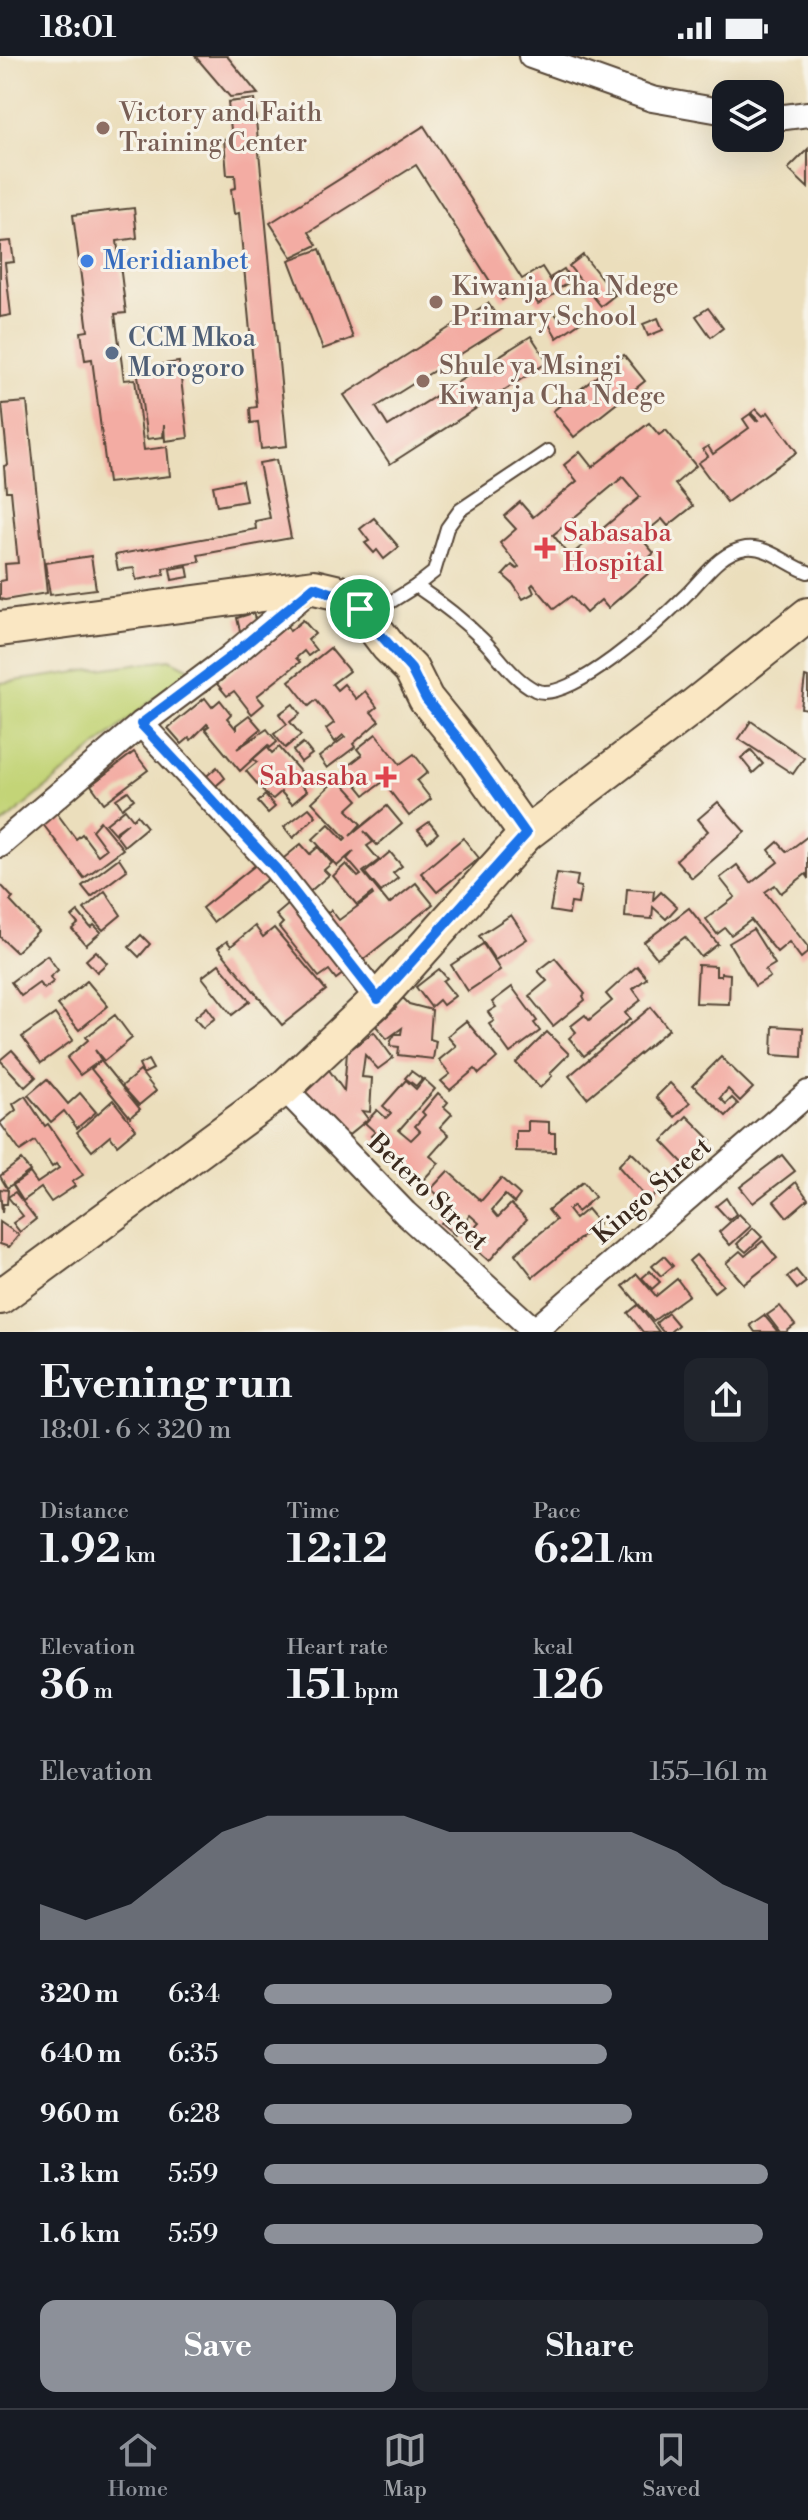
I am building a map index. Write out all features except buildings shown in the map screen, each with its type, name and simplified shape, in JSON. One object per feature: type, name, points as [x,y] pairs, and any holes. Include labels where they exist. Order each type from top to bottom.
[{"type":"street","points":[[531,56],[652,99],[712,110]]},
{"type":"street","points":[[784,115],[808,114]]},
{"type":"street","points":[[0,845],[141,724],[229,658],[314,587]]},
{"type":"street","points":[[0,629],[314,587],[344,594],[411,669],[426,699],[526,834]]},
{"type":"street","points":[[0,1297],[284,1088],[378,999],[526,834],[808,615]]},
{"type":"street","points":[[141,724],[277,870],[378,999]]},
{"type":"street","name":"Betero Street","points":[[284,1088],[405,1213],[534,1331]]},
{"type":"street","name":"Kingo Street","points":[[534,1331],[808,1093]]},
{"type":"lane","points":[[360,609],[389,603],[434,572],[447,528],[460,510],[548,451]]},
{"type":"lane","points":[[416,586],[470,627],[509,671],[538,691],[559,691],[595,673],[647,631],[714,564],[734,551],[751,547],[808,572]]},
{"type":"green space","points":[[170,659],[190,669],[0,826],[0,683]]},
{"type":"place","name":"Victory and Faith Training Center","points":[[103,128]]},
{"type":"place","name":"Meridianbet","points":[[87,261]]},
{"type":"place","name":"Kiwanja Cha Ndege Primary School","points":[[436,302]]},
{"type":"place","name":"CCM Mkoa Morogoro","points":[[112,353]]},
{"type":"place","name":"Shule ya Msingi Kiwanja Cha Ndege","points":[[423,381]]},
{"type":"place","name":"Sabasaba Hospital","points":[[545,548]]},
{"type":"place","name":"Sabasaba","points":[[386,777]]},
{"type":"route","points":[[314,587],[344,594],[360,609],[388,646],[411,669],[426,699],[526,834],[378,999],[277,870],[141,724],[229,658],[314,587]]}]
